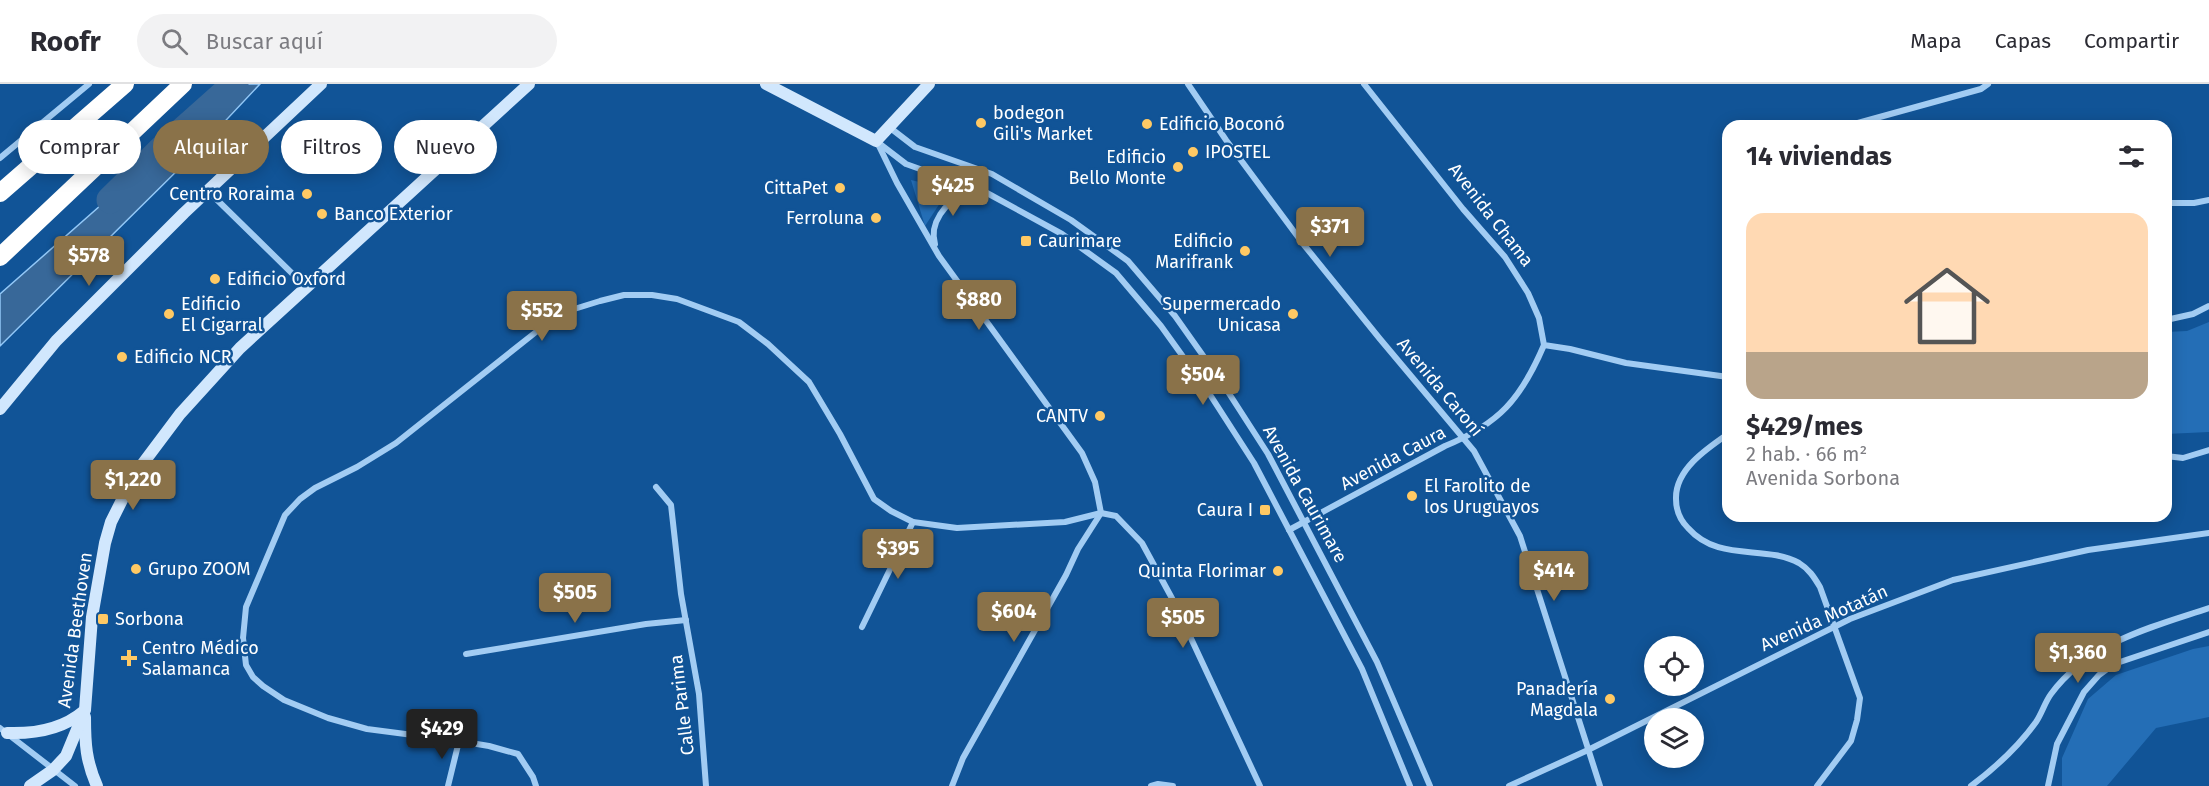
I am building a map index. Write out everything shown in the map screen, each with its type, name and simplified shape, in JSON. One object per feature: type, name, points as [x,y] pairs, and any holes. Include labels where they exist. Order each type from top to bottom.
[{"type":"highway","points":[[0,193],[124,84]]},
{"type":"highway","points":[[0,257],[183,84]]},
{"type":"street","points":[[0,158],[89,84]]},
{"type":"street","points":[[0,409],[56,341],[208,190],[321,84]]},
{"type":"street","name":"Avenida Beethoven","points":[[30,786],[53,770],[66,756],[85,710],[92,617],[105,543],[111,522],[135,474],[180,414],[240,348],[529,84]]},
{"type":"street","points":[[766,84],[876,141],[939,256],[1082,453],[1095,482],[1101,513],[1078,549],[1066,575],[963,758],[952,786]]},
{"type":"street","points":[[876,141],[929,84]]},
{"type":"street","name":"Avenida Caroní","points":[[1188,84],[1226,140],[1304,245],[1380,339],[1465,438],[1520,536],[1600,786]]},
{"type":"street","name":"Avenida Chama","points":[[1364,84],[1505,257],[1528,293],[1539,318],[1544,345]]},
{"type":"street","points":[[1870,120],[1981,89],[1989,84]]},
{"type":"street","name":"Avenida Caurimare","points":[[889,126],[915,147],[992,174],[1071,220],[1128,261],[1175,316],[1221,381],[1268,454],[1377,662],[1430,786]]},
{"type":"street","name":"Avenida Caurimare","points":[[876,141],[906,164],[987,193],[1062,234],[1116,273],[1161,326],[1207,390],[1254,463],[1362,669],[1410,786]]},
{"type":"street","points":[[208,190],[306,287]]},
{"type":"street","points":[[939,256],[933,237],[935,223],[945,208],[957,198],[967,194],[987,193]]},
{"type":"street","points":[[2172,203],[2209,200]]},
{"type":"street","points":[[536,786],[534,777],[518,754],[459,741],[367,729],[328,718],[284,700],[262,686],[246,666],[243,638],[246,607],[285,514],[300,499],[315,488],[357,467],[396,443],[506,354],[541,328],[571,310],[624,295],[652,295],[678,300],[739,322],[768,344],[808,382],[840,434],[874,499],[913,522],[957,528],[1065,522],[1101,513],[1116,516],[1142,543],[1174,602],[1255,770],[1260,786]]},
{"type":"street","points":[[2172,319],[2193,314],[2209,306]]},
{"type":"street","points":[[1544,345],[1626,363],[1722,376]]},
{"type":"street","name":"Avenida Caura","points":[[1289,530],[1445,446],[1465,438],[1503,412],[1518,395],[1544,345]]},
{"type":"street","points":[[1722,439],[1695,460],[1682,474],[1675,491],[1676,508],[1685,525],[1698,540],[1716,547],[1797,562],[1810,572],[1820,587],[1860,698],[1851,741],[1817,786]]},
{"type":"street","points":[[2172,457],[2183,458],[2209,450]]},
{"type":"street","name":"Calle Parima","points":[[656,487],[671,505],[681,594],[699,694],[706,786]]},
{"type":"street","points":[[862,627],[913,522]]},
{"type":"street","name":"Avenida Motatán","points":[[1509,786],[1588,750],[1834,627],[1953,580],[2088,550],[2209,533]]},
{"type":"street","points":[[1971,786],[1990,772],[2017,745],[2036,721],[2052,693],[2099,650],[2139,631],[2209,608]]},
{"type":"street","points":[[466,654],[646,624],[686,620]]},
{"type":"street","points":[[2048,786],[2057,744],[2084,692],[2099,675],[2114,664],[2209,632]]},
{"type":"street","points":[[3,731],[26,733],[58,727],[70,722],[85,710]]},
{"type":"street","points":[[85,710],[86,752],[89,769],[97,786]]},
{"type":"street","points":[[3,731],[75,786]]},
{"type":"street","points":[[448,786],[459,741]]},
{"type":"street","points":[[1151,786],[1158,784],[1173,786]]},
{"type":"shaded area","points":[[229,84],[260,84],[226,120],[193,120]]},
{"type":"shaded area","points":[[153,159],[153,174],[174,174],[0,346],[0,294],[136,174],[141,174],[141,170]]},
{"type":"shaded area","points":[[911,180],[961,192],[944,197],[925,226]]},
{"type":"shaded area","points":[[2209,322],[2209,432],[2172,434],[2172,332],[2187,331]]},
{"type":"shaded area","points":[[2209,646],[2209,717],[2156,728],[2107,786],[2062,786],[2062,758],[2088,699],[2116,675],[2193,649]]},
{"type":"waterway","points":[[110,200],[163,148],[235,84]]},
{"type":"place","name":"bodegon Gili's Market","points":[[981,123]]},
{"type":"place","name":"Edificio Boconó","points":[[1147,124]]},
{"type":"place","name":"IPOSTEL","points":[[1193,152]]},
{"type":"place","name":"Edificio Bello Monte","points":[[1178,167]]},
{"type":"place","name":"CittaPet","points":[[840,188]]},
{"type":"place","name":"Centro Roraima","points":[[307,194]]},
{"type":"place","name":"Banco Exterior","points":[[322,214]]},
{"type":"place","name":"Ferroluna","points":[[876,218]]},
{"type":"place","name":"Caurimare","points":[[1026,241]]},
{"type":"place","name":"Edificio Marifrank","points":[[1245,251]]},
{"type":"place","name":"Edificio Oxford","points":[[215,279]]},
{"type":"place","name":"Edificio El Cigarral","points":[[169,314]]},
{"type":"place","name":"Supermercado Unicasa","points":[[1293,314]]},
{"type":"place","name":"Edificio NCR","points":[[122,357]]},
{"type":"place","name":"CANTV","points":[[1100,416]]},
{"type":"place","name":"El Farolito de los Uruguayos","points":[[1412,496]]},
{"type":"place","name":"Caura I","points":[[1265,510]]},
{"type":"place","name":"Grupo ZOOM","points":[[136,569]]},
{"type":"place","name":"Quinta Florimar","points":[[1278,571]]},
{"type":"place","name":"Sorbona","points":[[103,619]]},
{"type":"place","name":"Centro Médico Salamanca","points":[[129,658]]},
{"type":"place","name":"Panadería Magdala","points":[[1610,699]]}]
